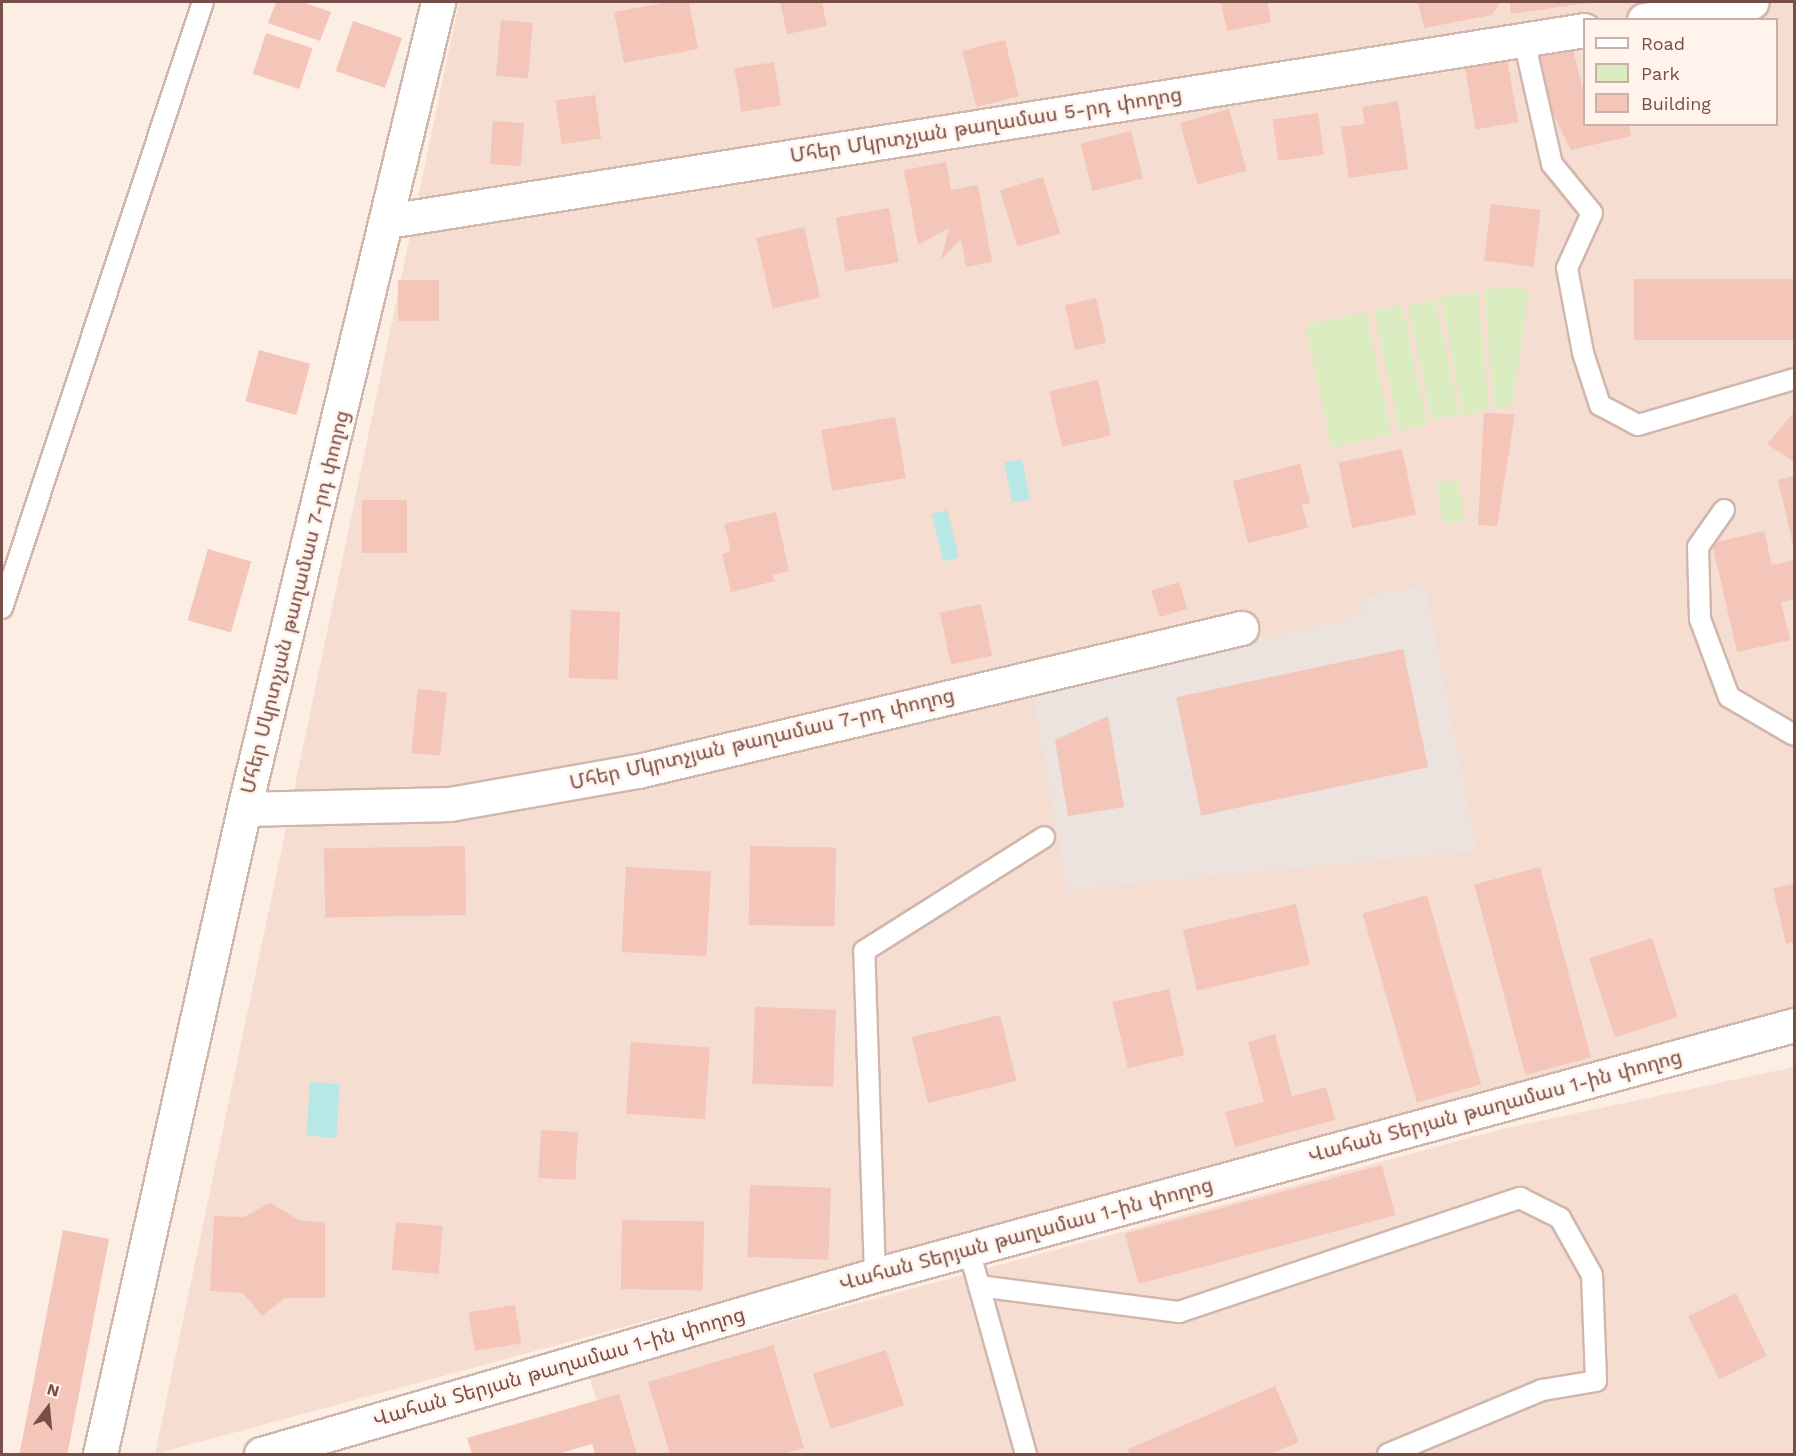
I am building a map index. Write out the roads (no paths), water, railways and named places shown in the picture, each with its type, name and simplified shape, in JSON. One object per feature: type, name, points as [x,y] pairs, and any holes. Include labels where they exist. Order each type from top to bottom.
[{"type":"street","name":"Մհեր Մկրտչյան թաղամաս 7-րդ փողոց","points":[[438,2],[388,220],[244,809],[450,804],[638,771],[1241,628]]},
{"type":"street","points":[[1656,18],[1752,2]]},
{"type":"street","name":"Մհեր Մկրտչյան թաղամաս 5-րդ փողոց","points":[[388,220],[1583,30]]},
{"type":"street","points":[[100,1455],[244,809]]},
{"type":"street","name":"Վահան Տերյան թաղամաս 1-ին փողոց","points":[[261,1455],[875,1275],[1794,1025]]},
{"type":"lane","points":[[2,608],[203,2]]},
{"type":"lane","points":[[1524,40],[1552,164],[1592,213],[1567,268],[1583,353],[1600,405],[1638,425],[1794,379]]},
{"type":"lane","points":[[1724,510],[1698,547],[1700,619],[1729,697],[1794,735]]},
{"type":"lane","points":[[875,1275],[864,951],[1044,837]]},
{"type":"lane","points":[[979,1286],[1179,1312],[1520,1197],[1560,1218],[1592,1275],[1596,1381],[1542,1390],[1388,1455]]},
{"type":"lane","points":[[969,1250],[1026,1455]]},
{"type":"water","points":[[1022,459],[1030,499],[1012,503],[1004,462]]},
{"type":"water","points":[[947,510],[959,558],[943,561],[931,514]]},
{"type":"water","points":[[310,1082],[340,1084],[336,1138],[306,1136]]}]
